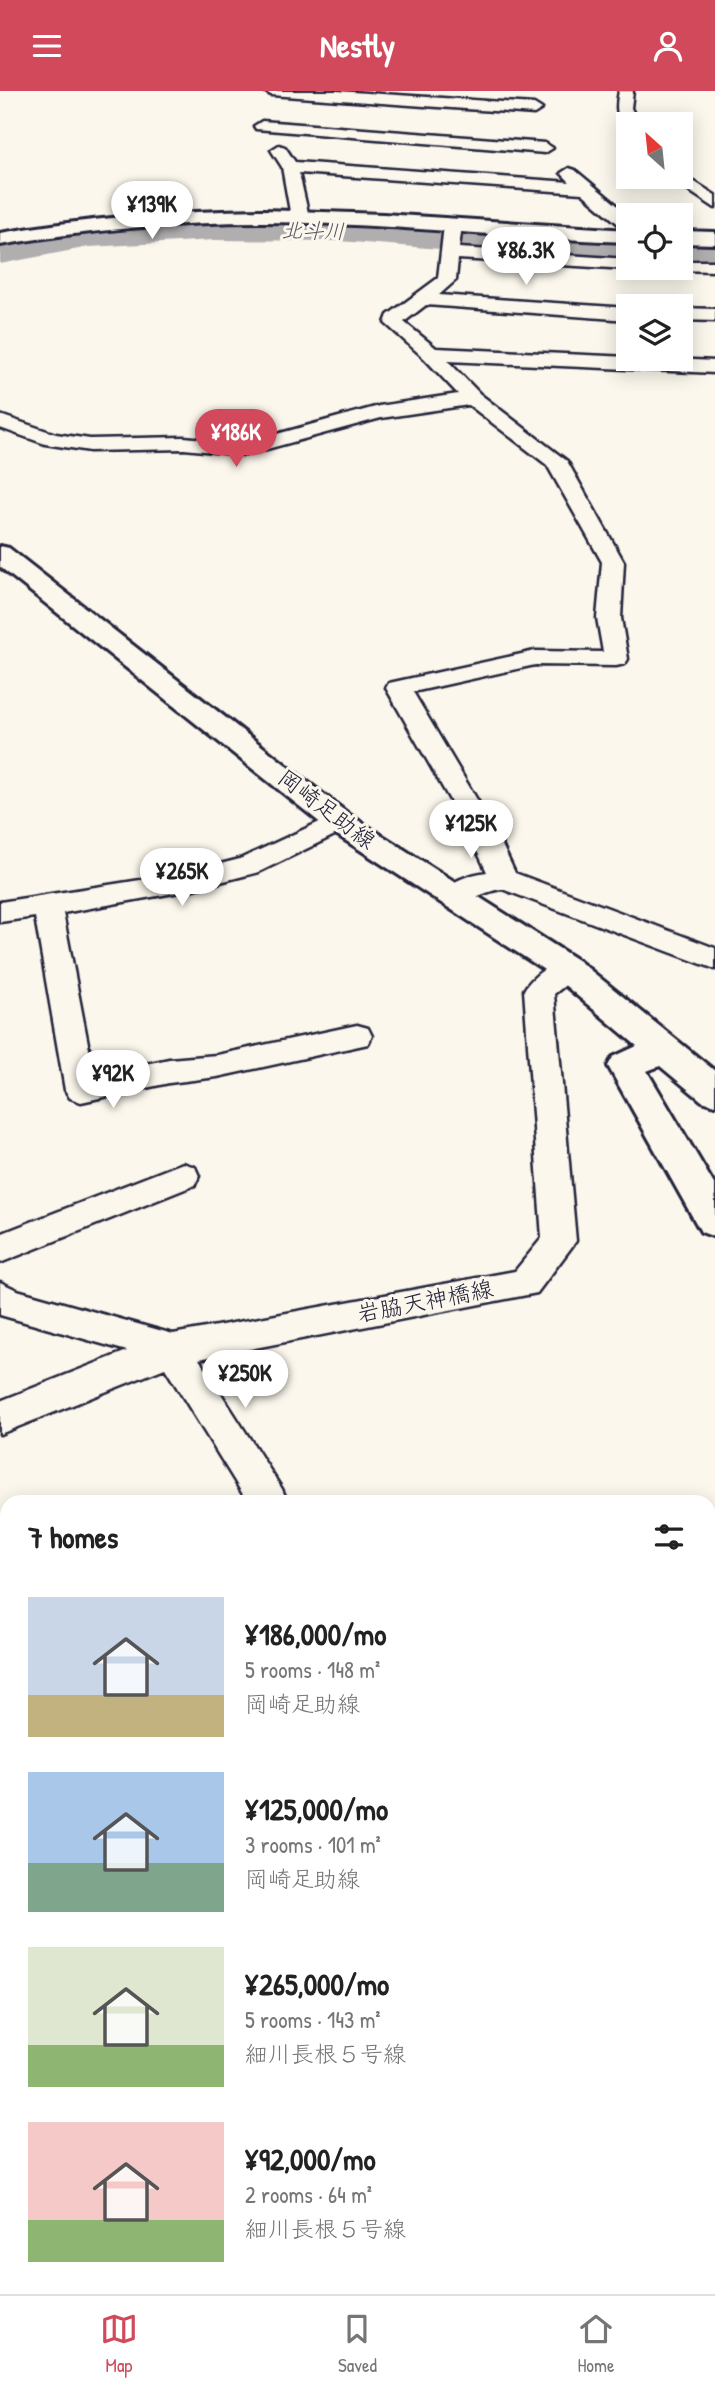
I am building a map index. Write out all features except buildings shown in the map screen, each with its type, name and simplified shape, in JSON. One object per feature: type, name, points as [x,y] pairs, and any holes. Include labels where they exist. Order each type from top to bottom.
[{"type":"main road","points":[[0,239],[52,229],[150,220],[300,217],[452,239],[616,236]]},
{"type":"main road","points":[[693,237],[715,238]]},
{"type":"main road","name":"岡崎足助線","points":[[0,554],[340,822],[567,969],[715,1091]]},
{"type":"main road","points":[[664,1049],[626,1066],[715,1221]]},
{"type":"street","points":[[536,91],[539,129],[584,188],[616,213]]},
{"type":"street","points":[[625,112],[623,107],[626,91]]},
{"type":"street","points":[[267,94],[539,129]]},
{"type":"street","points":[[300,217],[290,167],[260,121],[539,129]]},
{"type":"street","points":[[290,167],[584,188]]},
{"type":"street","points":[[693,188],[715,203]]},
{"type":"street","points":[[504,879],[481,831],[398,688],[535,658],[616,659],[609,618],[613,562],[556,461],[474,398],[431,354],[394,323],[395,319],[447,280],[452,239],[616,262]]},
{"type":"street","points":[[693,266],[715,265]]},
{"type":"street","points":[[423,299],[616,313]]},
{"type":"street","points":[[693,314],[715,315]]},
{"type":"street","points":[[431,354],[715,367]]},
{"type":"street","points":[[0,421],[52,440],[90,445],[184,443],[245,449],[379,412],[474,398]]},
{"type":"street","points":[[0,912],[185,882],[249,866],[340,822]]},
{"type":"street","points":[[453,895],[481,882],[504,879],[715,959]]},
{"type":"street","points":[[47,906],[81,1090],[169,1071],[217,1066],[357,1036]]},
{"type":"street","name":"岩脇天神橋線","points":[[0,1418],[173,1349],[525,1283],[559,1241],[539,990],[567,969]]},
{"type":"street","points":[[0,1249],[183,1176]]},
{"type":"street","points":[[0,1297],[6,1302],[173,1349],[264,1495]]},
{"type":"waterway","name":"北斗川","points":[[0,254],[89,237],[214,230],[339,231],[478,242],[616,247]]},
{"type":"waterway","name":"北斗川","points":[[693,248],[715,249]]}]
